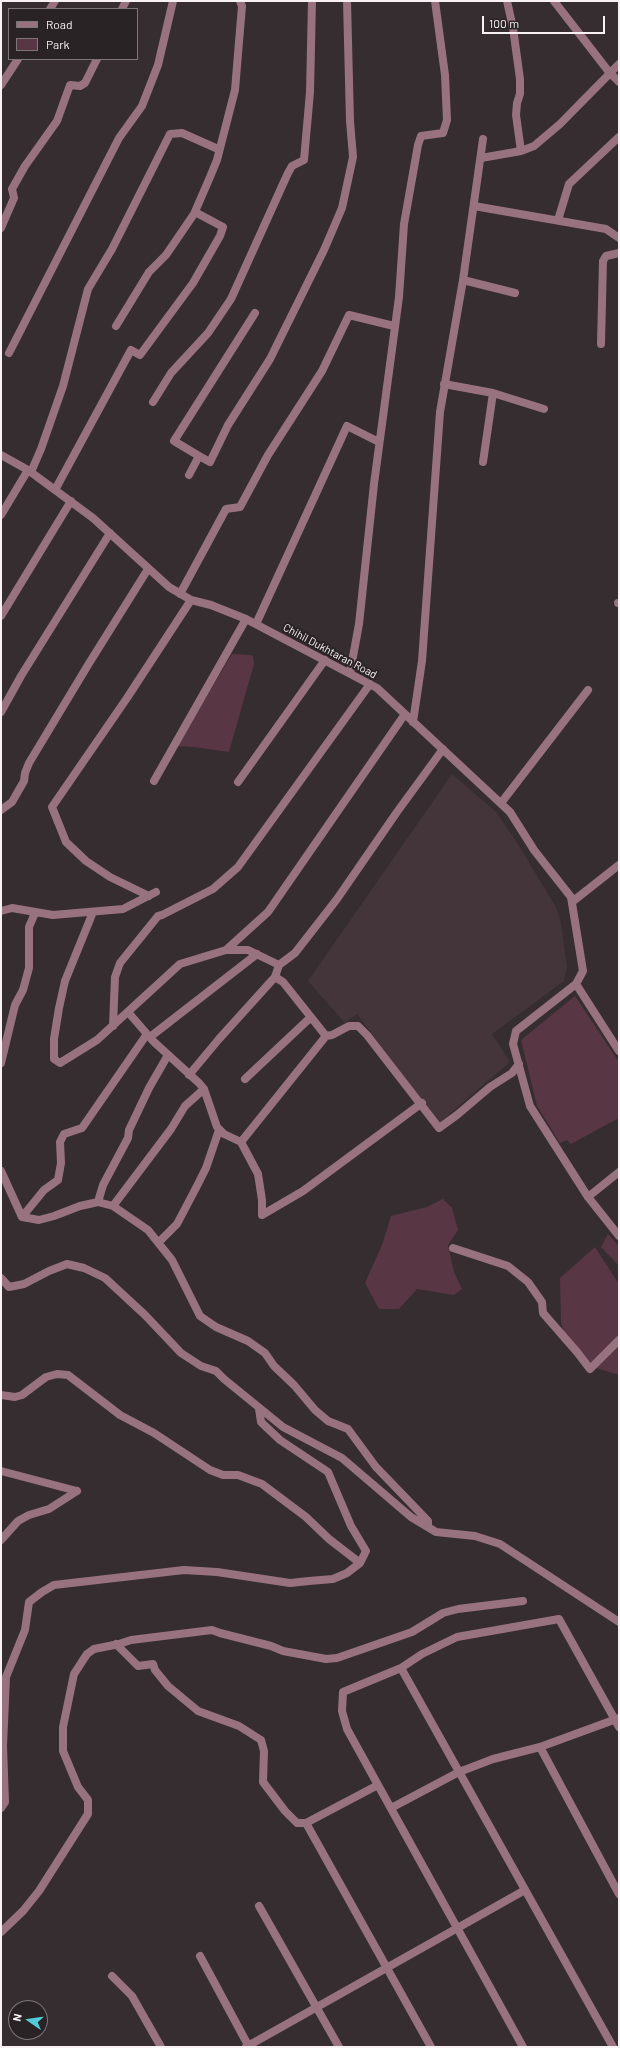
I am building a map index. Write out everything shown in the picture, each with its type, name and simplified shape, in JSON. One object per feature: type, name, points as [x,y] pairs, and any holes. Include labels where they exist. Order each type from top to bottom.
[{"type":"street","points":[[10,353],[119,138],[142,106],[158,64],[173,1]]},
{"type":"street","points":[[116,326],[149,272],[166,255],[195,212],[213,172],[235,90],[242,6],[240,1]]},
{"type":"street","points":[[153,402],[172,374],[208,333],[231,299],[288,173],[292,166],[304,160],[310,92],[312,1]]},
{"type":"street","points":[[255,313],[174,441],[210,462],[228,425],[270,359],[324,250],[342,208],[352,157],[347,1]]},
{"type":"street","points":[[350,673],[360,624],[379,442],[399,297],[404,224],[419,139],[421,136],[443,133],[447,120],[445,75],[435,1]]},
{"type":"street","points":[[507,1],[513,28],[520,79],[520,94],[517,103],[516,115],[521,151]]},
{"type":"street","points":[[554,1],[609,72],[619,82]]},
{"type":"street","points":[[1,85],[17,60]]},
{"type":"street","points":[[1,228],[14,198],[12,189],[25,166],[57,121],[70,86],[80,86],[85,83],[96,60]]},
{"type":"street","points":[[481,158],[521,151],[534,146],[560,124],[609,72],[619,64]]},
{"type":"street","points":[[1,515],[30,471],[41,449],[63,386],[88,289],[112,249],[170,134],[182,133],[218,149]]},
{"type":"street","points":[[558,220],[569,184],[619,137]]},
{"type":"street","points":[[413,722],[422,661],[440,412],[463,280],[484,139]]},
{"type":"street","points":[[474,206],[606,229],[619,238]]},
{"type":"street","points":[[55,490],[131,350],[140,355],[193,283],[220,236],[223,228],[195,212]]},
{"type":"street","points":[[601,344],[603,261],[606,256],[619,253]]},
{"type":"street","points":[[463,280],[515,293]]},
{"type":"street","points":[[180,594],[226,509],[240,507],[268,455],[322,372],[349,315],[394,326]]},
{"type":"street","points":[[444,384],[493,393],[544,409]]},
{"type":"street","points":[[483,462],[493,393]]},
{"type":"street","points":[[256,624],[347,426],[379,442]]},
{"type":"street","name":"Chihil Dukhtaran Road","points":[[1,455],[30,471],[71,501],[110,533],[169,588],[191,600],[211,604],[246,619],[377,688],[510,812],[534,850],[571,897],[572,902]]},
{"type":"street","points":[[189,475],[199,456]]},
{"type":"street","points":[[1,616],[71,501]]},
{"type":"street","points":[[1,712],[21,676],[110,533]]},
{"type":"street","points":[[1,810],[12,802],[24,781],[29,763],[148,569]]},
{"type":"street","points":[[1,911],[12,908],[53,915],[123,909],[153,894],[110,877],[86,861],[66,842],[52,807],[127,698],[191,600]]},
{"type":"street","points":[[154,780],[246,619]]},
{"type":"street","points":[[238,782],[325,660]]},
{"type":"street","points":[[113,1026],[115,977],[120,963],[158,916],[213,889],[238,867],[370,684]]},
{"type":"street","points":[[501,803],[588,690]]},
{"type":"street","points":[[226,950],[268,912],[405,714]]},
{"type":"street","points":[[189,1075],[219,1039],[276,977],[279,965],[295,953],[336,900],[443,749]]},
{"type":"street","points":[[619,865],[572,902],[583,971],[576,984],[516,1031],[513,1044],[530,1106],[588,1197],[619,1236]]},
{"type":"street","points":[[93,912],[65,981],[54,1039],[54,1059],[60,1063],[97,1040],[180,964],[226,950],[248,950],[279,965]]},
{"type":"street","points":[[1,1064],[15,1005],[24,990],[29,968],[29,927],[35,913]]},
{"type":"street","points":[[22,1217],[44,1190],[58,1180],[61,1163],[60,1142],[64,1134],[82,1128],[149,1036],[257,954]]},
{"type":"street","points":[[276,977],[283,982],[326,1036]]},
{"type":"street","points":[[576,984],[619,1051]]},
{"type":"street","points":[[128,1012],[168,1056],[204,1089],[212,1115],[220,1130],[224,1134],[241,1142],[258,1174],[262,1200],[262,1215],[303,1191],[422,1104]]},
{"type":"street","points":[[245,1079],[311,1017]]},
{"type":"street","points":[[241,1142],[326,1036],[349,1026],[358,1026],[422,1104],[439,1128],[490,1087],[512,1073],[519,1064]]},
{"type":"street","points":[[98,1202],[103,1185],[123,1150],[148,1088],[168,1056]]},
{"type":"street","points":[[113,1206],[171,1129],[185,1106],[204,1089]]},
{"type":"street","points":[[159,1242],[177,1224],[198,1186],[220,1130]]},
{"type":"street","points":[[1,1170],[22,1217]]},
{"type":"street","points":[[588,1197],[619,1172]]},
{"type":"street","points":[[22,1217],[39,1220],[80,1206],[98,1202],[113,1206],[148,1230],[172,1260],[200,1316],[216,1327],[248,1341],[266,1353],[274,1366],[294,1384],[315,1410],[328,1421],[348,1429],[376,1467],[428,1521],[428,1527]]},
{"type":"street","points":[[453,1248],[508,1266],[528,1282],[542,1302],[543,1313],[578,1352],[590,1369],[619,1340]]},
{"type":"street","points":[[1,1278],[10,1287],[24,1284],[49,1271],[67,1264],[84,1268],[105,1278],[145,1315],[181,1353],[201,1366],[216,1371],[259,1409],[283,1427],[342,1458],[411,1517],[436,1532],[475,1536],[500,1544],[619,1622]]},
{"type":"street","points":[[1,1395],[15,1397],[22,1395],[46,1377],[58,1374],[68,1376],[120,1415],[154,1433],[210,1470],[223,1475],[238,1475],[262,1484],[306,1517],[329,1539],[360,1562]]},
{"type":"street","points":[[1,1808],[5,1802],[3,1746],[6,1677],[25,1630],[29,1602],[42,1592],[54,1585],[184,1570],[217,1572],[290,1583],[333,1579],[347,1573],[360,1562],[366,1551],[351,1526],[328,1472],[280,1440],[261,1422],[259,1409]]},
{"type":"street","points":[[1,1471],[77,1491],[49,1509],[29,1515],[18,1521],[1,1540]]},
{"type":"street","points":[[1,1932],[39,1891],[88,1814],[88,1800],[78,1787],[64,1751],[65,1714],[74,1674],[87,1654],[94,1649],[131,1640],[212,1630],[271,1646],[283,1651],[326,1659],[412,1632],[443,1613],[458,1608],[523,1601]]},
{"type":"street","points":[[391,1808],[459,1772],[493,1759],[540,1747],[618,1722],[559,1619],[457,1636],[422,1654],[401,1668],[343,1692],[342,1711],[347,1729],[523,2047]]},
{"type":"street","points":[[116,1644],[138,1666],[153,1664],[155,1670],[168,1686],[198,1711],[239,1726],[262,1740],[264,1751],[263,1782],[285,1811],[297,1823],[306,1823],[378,1785]]},
{"type":"street","points":[[401,1668],[613,2047]]},
{"type":"street","points":[[540,1747],[619,1894]]},
{"type":"street","points":[[306,1823],[431,2047]]},
{"type":"street","points":[[200,1956],[248,2047],[525,1890]]},
{"type":"street","points":[[259,1906],[339,2047]]},
{"type":"street","points":[[112,1976],[132,1996],[161,2047]]},
{"type":"shaded area","points":[[452,774],[496,812],[516,841],[556,907],[561,923],[567,967],[564,981],[492,1034],[510,1062],[439,1123],[357,1014],[345,1023],[308,981]]},
{"type":"green space","points":[[232,654],[253,656],[254,664],[229,752],[177,746]]},
{"type":"green space","points":[[575,996],[619,1062],[619,1118],[571,1144],[567,1140],[560,1143],[537,1106],[521,1040]]},
{"type":"green space","points":[[443,1199],[452,1208],[458,1230],[448,1245],[454,1272],[462,1289],[454,1295],[417,1289],[399,1309],[379,1309],[365,1283],[382,1245],[391,1216],[427,1207]]},
{"type":"green space","points":[[608,1234],[619,1246],[619,1266],[601,1247]]},
{"type":"green space","points":[[595,1247],[619,1284],[619,1375],[593,1367],[565,1336],[561,1322],[560,1278]]}]
